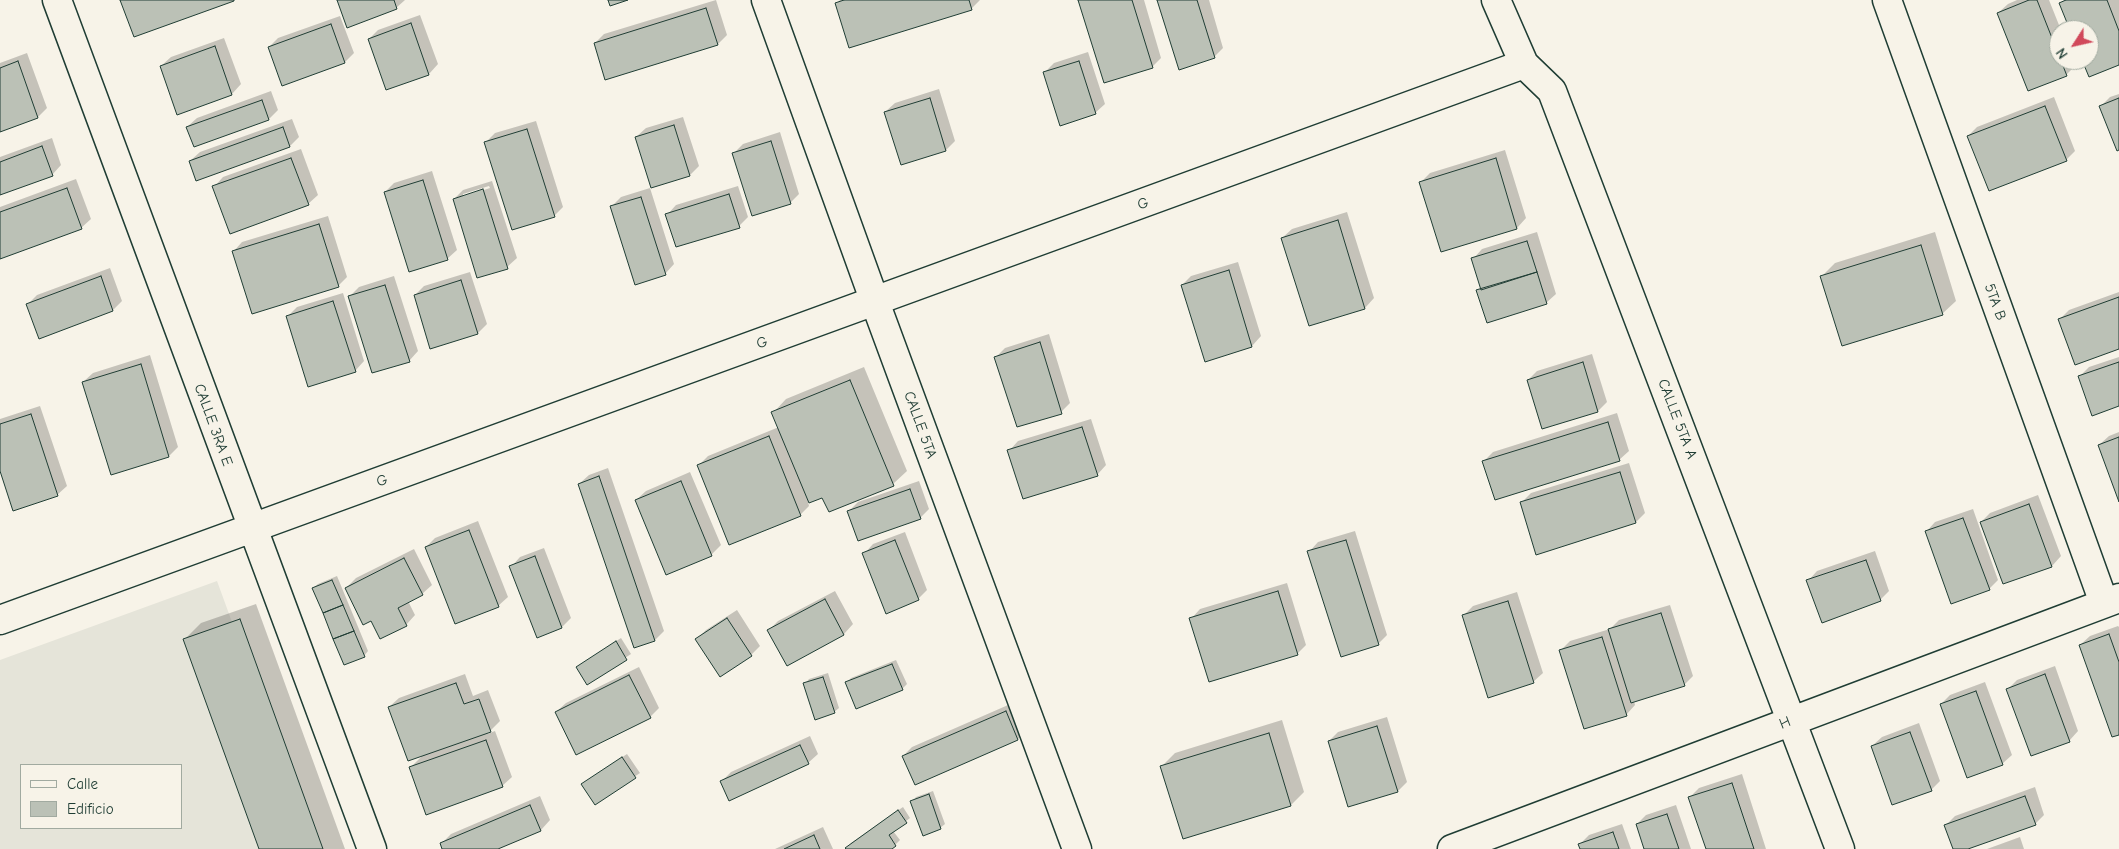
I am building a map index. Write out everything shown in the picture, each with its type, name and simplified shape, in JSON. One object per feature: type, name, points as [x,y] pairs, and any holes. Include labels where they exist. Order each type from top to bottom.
[{"type":"street","name":"CALLE 3RA E","points":[[57,0],[372,849]]},
{"type":"street","name":"CALLE 5TA","points":[[766,0],[875,302],[1077,849]]},
{"type":"street","name":"CALLE 5TA A","points":[[1496,0],[1524,64],[1552,92],[1840,849]]},
{"type":"street","name":"5TA B","points":[[1887,0],[2112,600]]},
{"type":"street","name":"G","points":[[0,620],[1524,64]]},
{"type":"street","name":"H","points":[[1452,849],[2112,600]]},
{"type":"shaded area","points":[[217,581],[315,849],[0,849],[0,660]]},
{"type":"building","points":[[120,0],[234,0],[234,1],[134,37]]},
{"type":"building","points":[[337,0],[394,0],[397,9],[347,28]]},
{"type":"building","points":[[608,0],[628,0],[610,6]]},
{"type":"building","points":[[844,0],[969,0],[972,10],[849,48],[835,3]]},
{"type":"building","points":[[1078,0],[1132,0],[1153,68],[1104,83]]},
{"type":"building","points":[[1157,0],[1197,0],[1215,58],[1179,70]]},
{"type":"building","points":[[2029,0],[2037,0],[2049,30],[2049,70],[2065,70],[2067,76],[2028,91],[1997,13]]},
{"type":"building","points":[[2066,0],[2107,0],[2119,31],[2119,65],[2089,77],[2086,70],[2099,70],[2099,20],[2066,20],[2059,3]]},
{"type":"building","points":[[706,8],[718,45],[605,80],[594,43]]},
{"type":"building","points":[[411,23],[429,75],[386,90],[368,39]]},
{"type":"building","points":[[331,24],[345,63],[282,86],[268,47]]},
{"type":"building","points":[[215,46],[232,95],[177,115],[160,66]]},
{"type":"building","points":[[18,61],[38,118],[0,132],[0,68]]},
{"type":"building","points":[[1079,61],[1096,114],[1060,126],[1043,72]]},
{"type":"building","points":[[930,98],[946,151],[901,165],[884,112]]},
{"type":"building","points":[[2119,98],[2119,150],[2117,151],[2099,106]]},
{"type":"building","points":[[262,100],[269,120],[194,147],[186,127]]},
{"type":"building","points":[[2045,106],[2067,161],[1989,191],[1967,136]]},
{"type":"building","points":[[674,125],[690,176],[651,188],[635,137]]},
{"type":"building","points":[[283,127],[290,147],[196,181],[189,161]]},
{"type":"building","points":[[527,129],[555,217],[512,230],[484,142]]},
{"type":"building","points":[[771,141],[791,204],[752,216],[732,153]]},
{"type":"building","points":[[42,146],[53,176],[0,195],[0,162]]},
{"type":"building","points":[[291,158],[309,205],[230,234],[212,186]]},
{"type":"building","points":[[1496,158],[1517,229],[1441,252],[1419,182]]},
{"type":"building","points":[[423,180],[448,260],[409,272],[384,192]]},
{"type":"building","points":[[67,188],[82,229],[0,259],[0,212]]},
{"type":"building","points":[[483,189],[508,269],[477,278],[453,199]]},
{"type":"building","points":[[729,194],[740,228],[676,247],[665,214]]},
{"type":"building","points":[[641,197],[666,275],[635,285],[610,206]]},
{"type":"building","points":[[1338,220],[1365,309],[1309,326],[1281,238]]},
{"type":"building","points":[[319,224],[339,287],[252,314],[232,251]]},
{"type":"building","points":[[1527,241],[1537,272],[1481,290],[1471,258]]},
{"type":"building","points":[[1921,245],[1943,315],[1842,346],[1820,276]]},
{"type":"building","points":[[1229,270],[1252,347],[1205,362],[1181,285]]},
{"type":"building","points":[[1537,272],[1547,304],[1487,323],[1476,290]]},
{"type":"building","points":[[101,276],[113,311],[39,339],[26,304]]},
{"type":"building","points":[[461,280],[478,334],[430,349],[414,295]]},
{"type":"building","points":[[385,285],[410,362],[372,373],[348,296]]},
{"type":"building","points":[[2119,297],[2119,349],[2075,365],[2058,319]]},
{"type":"building","points":[[333,301],[356,372],[308,387],[286,316]]},
{"type":"building","points":[[1040,342],[1062,414],[1017,427],[994,357]]},
{"type":"building","points":[[1583,362],[1598,412],[1542,429],[1527,380]]},
{"type":"building","points":[[2119,362],[2119,406],[2092,416],[2078,376]]},
{"type":"building","points":[[141,364],[169,457],[111,475],[82,382]]},
{"type":"building","points":[[850,380],[894,486],[829,512],[822,498],[809,503],[771,412]]},
{"type":"building","points":[[31,414],[58,496],[13,511],[0,471],[0,424]]},
{"type":"building","points":[[1608,422],[1620,461],[1495,500],[1482,461]]},
{"type":"building","points":[[1082,427],[1098,476],[1023,499],[1007,450]]},
{"type":"building","points":[[769,436],[801,516],[729,545],[697,465]]},
{"type":"building","points":[[2119,437],[2119,502],[2098,445]]},
{"type":"building","points":[[1620,472],[1636,523],[1536,555],[1520,502]]},
{"type":"building","points":[[599,476],[655,641],[634,648],[578,484]]},
{"type":"building","points":[[681,481],[712,556],[666,575],[635,500]]},
{"type":"building","points":[[910,489],[921,519],[858,541],[847,511]]},
{"type":"building","points":[[2029,504],[2052,567],[2003,584],[1980,522]]},
{"type":"building","points":[[1963,518],[1990,590],[1951,604],[1925,531]]},
{"type":"building","points":[[469,530],[499,607],[455,624],[425,547]]},
{"type":"building","points":[[895,540],[919,600],[886,614],[862,553]]},
{"type":"building","points":[[1346,540],[1379,645],[1341,657],[1307,551]]},
{"type":"building","points":[[535,556],[562,628],[537,638],[509,566]]},
{"type":"building","points":[[404,558],[423,595],[398,608],[407,626],[380,639],[371,621],[363,625],[345,588]]},
{"type":"building","points":[[1866,560],[1881,601],[1822,623],[1806,580]]},
{"type":"building","points":[[332,580],[343,605],[323,613],[312,588]]},
{"type":"building","points":[[1278,591],[1298,655],[1209,682],[1189,618]]},
{"type":"building","points":[[825,599],[844,635],[787,666],[767,630]]},
{"type":"building","points":[[1508,601],[1534,683],[1488,698],[1462,615]]},
{"type":"building","points":[[343,605],[354,631],[333,639],[323,613]]},
{"type":"building","points":[[1661,613],[1685,686],[1631,703],[1608,629]]},
{"type":"building","points":[[727,618],[752,656],[720,677],[695,639]]},
{"type":"building","points":[[240,619],[323,849],[259,849],[183,639]]},
{"type":"building","points":[[354,631],[365,657],[344,665],[333,639]]},
{"type":"building","points":[[2109,634],[2119,662],[2119,735],[2112,737],[2079,645]]},
{"type":"building","points":[[1602,637],[1627,716],[1584,729],[1559,650]]},
{"type":"building","points":[[616,641],[627,660],[587,685],[576,667]]},
{"type":"building","points":[[892,664],[903,690],[856,709],[845,682]]},
{"type":"building","points":[[2045,674],[2070,742],[2031,756],[2006,689]]},
{"type":"building","points":[[629,675],[651,718],[576,755],[555,712]]},
{"type":"building","points":[[823,677],[835,713],[815,720],[803,683]]},
{"type":"building","points":[[456,683],[464,704],[479,699],[491,732],[408,761],[388,707]]},
{"type":"building","points":[[1976,691],[2003,765],[1967,778],[1940,704]]},
{"type":"building","points":[[1006,711],[1018,740],[915,785],[902,756]]},
{"type":"building","points":[[1377,726],[1398,792],[1348,807],[1328,741]]},
{"type":"building","points":[[1910,732],[1932,791],[1892,805],[1871,746]]},
{"type":"building","points":[[1269,733],[1291,806],[1183,839],[1160,766]]},
{"type":"building","points":[[486,740],[503,787],[426,815],[409,767]]},
{"type":"building","points":[[800,745],[809,764],[729,801],[720,781]]},
{"type":"building","points":[[622,757],[636,778],[595,805],[581,784]]},
{"type":"building","points":[[1732,783],[1754,849],[1706,849],[1688,797]]},
{"type":"building","points":[[929,794],[941,829],[923,836],[910,801]]},
{"type":"building","points":[[2025,796],[2036,825],[1968,849],[1953,849],[1944,825]]},
{"type":"building","points":[[530,805],[541,831],[498,849],[442,849],[440,843]]},
{"type":"building","points":[[898,810],[907,823],[889,835],[896,846],[892,849],[845,848]]},
{"type":"building","points":[[1667,814],[1679,849],[1644,849],[1636,824]]},
{"type":"building","points":[[1613,832],[1619,849],[1580,849],[1578,844]]},
{"type":"building","points":[[814,835],[820,849],[784,849]]}]
